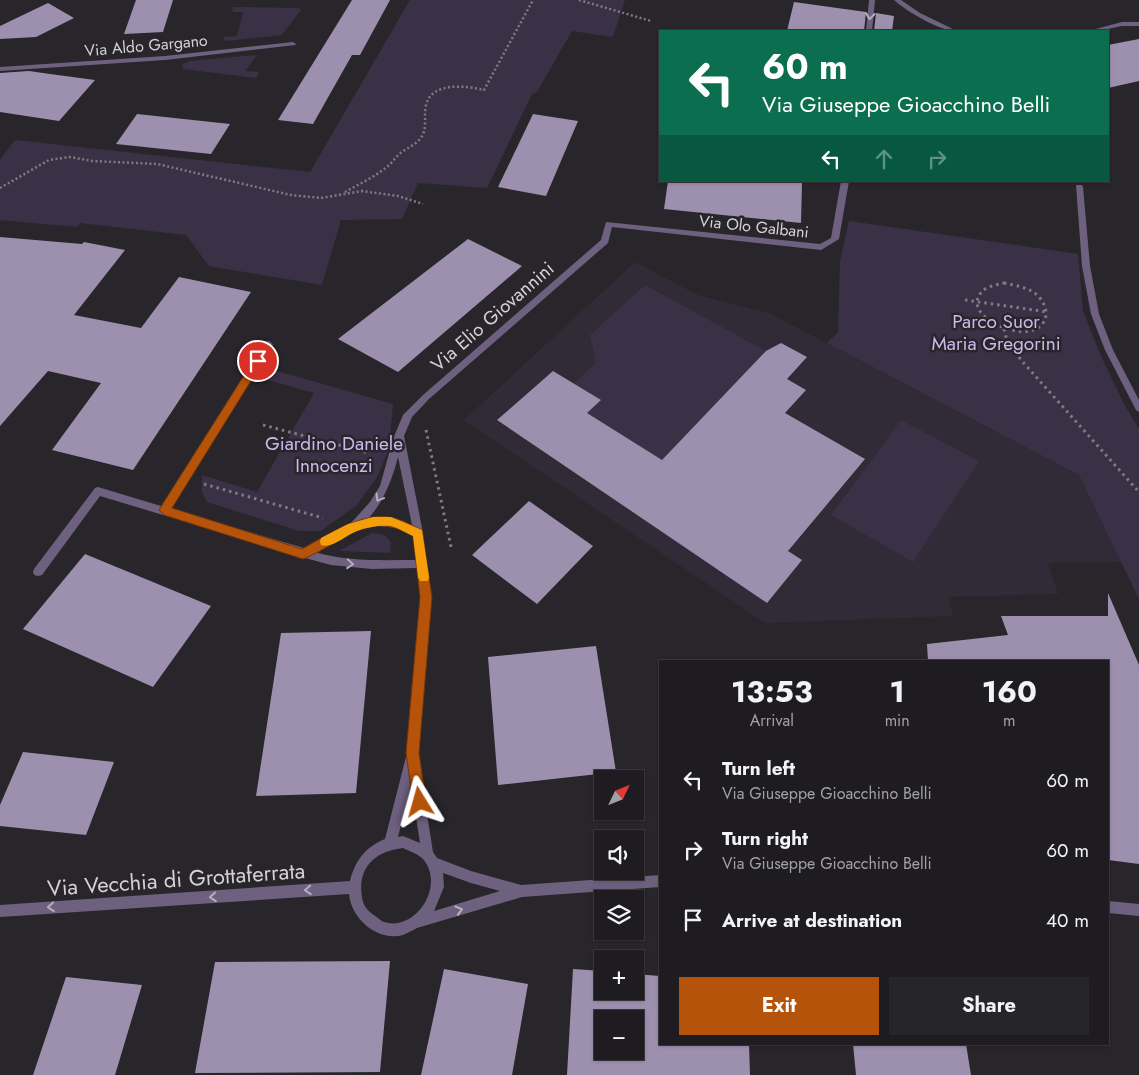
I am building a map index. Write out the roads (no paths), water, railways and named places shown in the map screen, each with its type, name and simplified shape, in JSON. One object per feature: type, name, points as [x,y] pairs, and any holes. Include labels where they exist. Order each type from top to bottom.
[{"type":"street","points":[[869,30],[872,0]]},
{"type":"street","points":[[897,0],[918,14],[951,30]]},
{"type":"street","points":[[1096,30],[1122,24],[1139,24]]},
{"type":"street","name":"Via Aldo Gargano","points":[[0,69],[165,58],[293,44]]},
{"type":"street","name":"Via Olo Galbani","points":[[609,224],[821,247],[835,239],[845,182]]},
{"type":"street","points":[[1079,187],[1087,279],[1096,315],[1110,353],[1139,408]]},
{"type":"street","name":"Via Elio Giovannini","points":[[352,528],[370,511],[382,494],[399,436],[408,415],[418,403],[605,241],[609,224]]},
{"type":"street","points":[[164,510],[269,344]]},
{"type":"street","points":[[390,844],[413,753],[426,597],[418,533],[399,436]]},
{"type":"street","points":[[38,572],[98,491],[303,554],[348,564],[422,564]]},
{"type":"street","points":[[303,554],[352,528],[383,521],[402,525],[418,533]]},
{"type":"street","points":[[413,753],[430,857],[438,875],[437,890],[433,903],[424,916],[413,924]]},
{"type":"street","points":[[522,891],[471,877],[430,857],[416,845],[403,842],[376,849],[366,859],[358,873],[355,887],[356,901],[362,914],[372,924],[386,929],[399,929],[522,891],[659,881]]},
{"type":"street","name":"Via Vecchia di Grottaferrata","points":[[0,911],[355,887]]},
{"type":"street","points":[[1109,907],[1139,910]]},
{"type":"park label","name":"Parco Suor Maria Gregorini","points":[[996,332]]},
{"type":"park label","name":"Giardino Daniele Innocenzi","points":[[334,454]]}]
